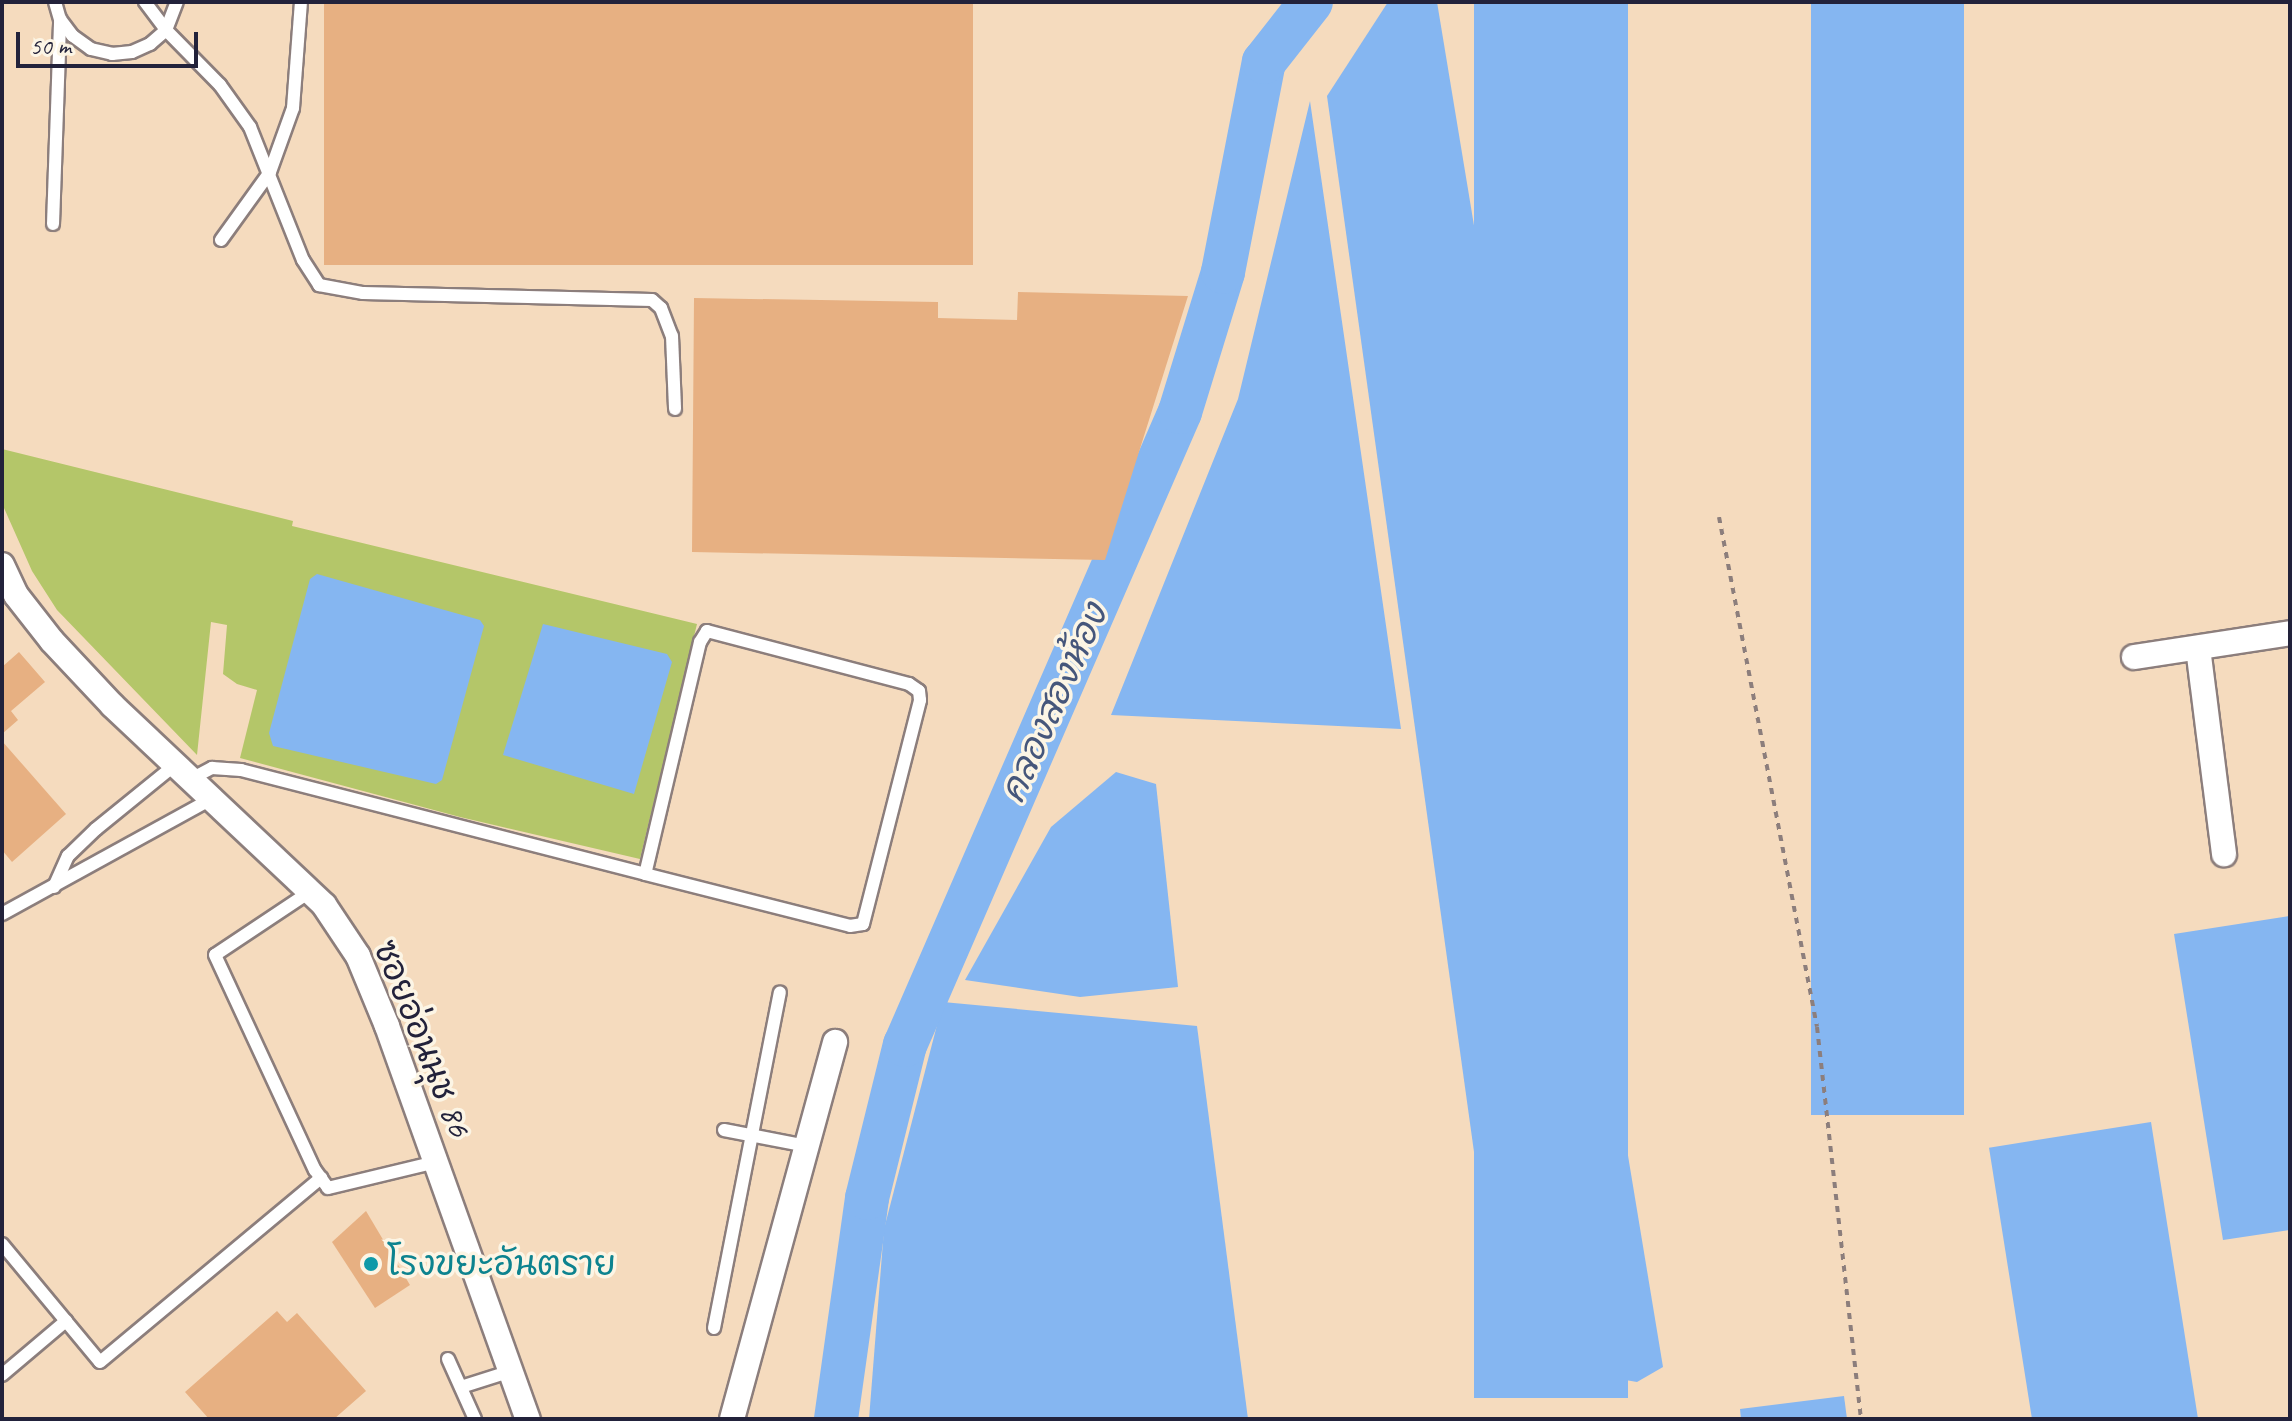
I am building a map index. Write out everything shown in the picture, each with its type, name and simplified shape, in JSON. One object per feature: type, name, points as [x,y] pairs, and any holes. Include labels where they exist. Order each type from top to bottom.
[{"type":"street","name":"ซอยอ่อนนุช 86","points":[[2,565],[16,595],[52,641],[113,706],[311,891],[358,956],[528,1419]]},
{"type":"street","points":[[2134,657],[2290,633]]},
{"type":"street","points":[[2198,648],[2224,854]]},
{"type":"street","points":[[732,1419],[835,1042]]},
{"type":"lane","points":[[53,224],[60,19],[55,2]]},
{"type":"lane","points":[[145,2],[166,30],[220,85],[250,127],[303,260],[319,285],[363,293],[652,300],[661,308],[672,336],[675,409]]},
{"type":"lane","points":[[60,19],[73,36],[91,49],[112,54],[132,52],[150,44],[166,30],[177,2]]},
{"type":"lane","points":[[221,240],[270,172],[293,108],[301,2]]},
{"type":"lane","points":[[54,887],[68,856],[96,829],[184,772],[212,768],[241,770],[645,874],[850,926],[863,924],[920,700],[919,691],[909,684],[707,631],[700,642],[645,874]]},
{"type":"lane","points":[[2,914],[213,798]]},
{"type":"lane","points":[[311,891],[215,955],[328,1188],[436,1162]]},
{"type":"lane","points":[[714,1328],[780,992]]},
{"type":"lane","points":[[724,1130],[807,1146]]},
{"type":"lane","points":[[2,1244],[100,1362],[321,1178]]},
{"type":"lane","points":[[2,1375],[66,1321]]},
{"type":"lane","points":[[448,1359],[475,1419]]},
{"type":"lane","points":[[461,1387],[511,1371]]},
{"type":"path","points":[[1719,517],[1817,1027],[1861,1419]]},
{"type":"green space","points":[[2,449],[293,521],[292,526],[697,624],[640,859],[460,817],[240,758],[257,690],[237,684],[223,674],[227,625],[211,622],[197,755],[57,610],[32,571],[4,508]]},
{"type":"water","points":[[1388,2],[1437,2],[1663,1367],[1637,1382],[1544,1366],[1502,1353],[1327,96]]},
{"type":"water","points":[[1474,2],[1628,2],[1628,1398],[1474,1398]]},
{"type":"water","points":[[1811,2],[1964,2],[1964,1115],[1811,1115]]},
{"type":"water","points":[[1310,101],[1401,729],[1111,715],[1238,399]]},
{"type":"water","points":[[317,574],[480,620],[484,626],[442,780],[436,784],[273,746],[269,733],[310,579]]},
{"type":"water","points":[[543,624],[667,654],[672,662],[634,794],[503,755]]},
{"type":"water","points":[[1116,772],[1156,784],[1178,987],[1080,997],[965,980],[1051,827]]},
{"type":"water","points":[[2290,916],[2290,1230],[2223,1240],[2174,934]]},
{"type":"water","points":[[943,1002],[1197,1026],[1248,1419],[869,1419],[884,1229]]},
{"type":"water","points":[[2151,1122],[2198,1419],[2032,1419],[1989,1148]]},
{"type":"water","points":[[1844,1396],[1847,1419],[1741,1419],[1740,1409]]},
{"type":"building","points":[[324,2],[973,2],[973,265],[324,265]]},
{"type":"building","points":[[1018,292],[1188,296],[1105,560],[692,552],[694,298],[938,302],[938,318],[1017,320]]},
{"type":"building","points":[[19,652],[45,682],[11,711],[18,720],[2,734],[2,667]]},
{"type":"building","points":[[2,741],[66,814],[12,862],[2,850]]},
{"type":"building","name":"โรงขยะอันตราย","points":[[366,1211],[410,1285],[375,1308],[332,1242]]},
{"type":"building","points":[[277,1311],[287,1322],[297,1313],[366,1391],[334,1419],[209,1419],[185,1392]]},
{"type":"waterway","name":"คลองสองห้อง","points":[[836,1419],[867,1198],[905,1045],[1180,412],[1223,272],[1264,62],[1311,2]]},
{"type":"place","name":"โรงขยะอันตราย","points":[[371,1264]]}]
